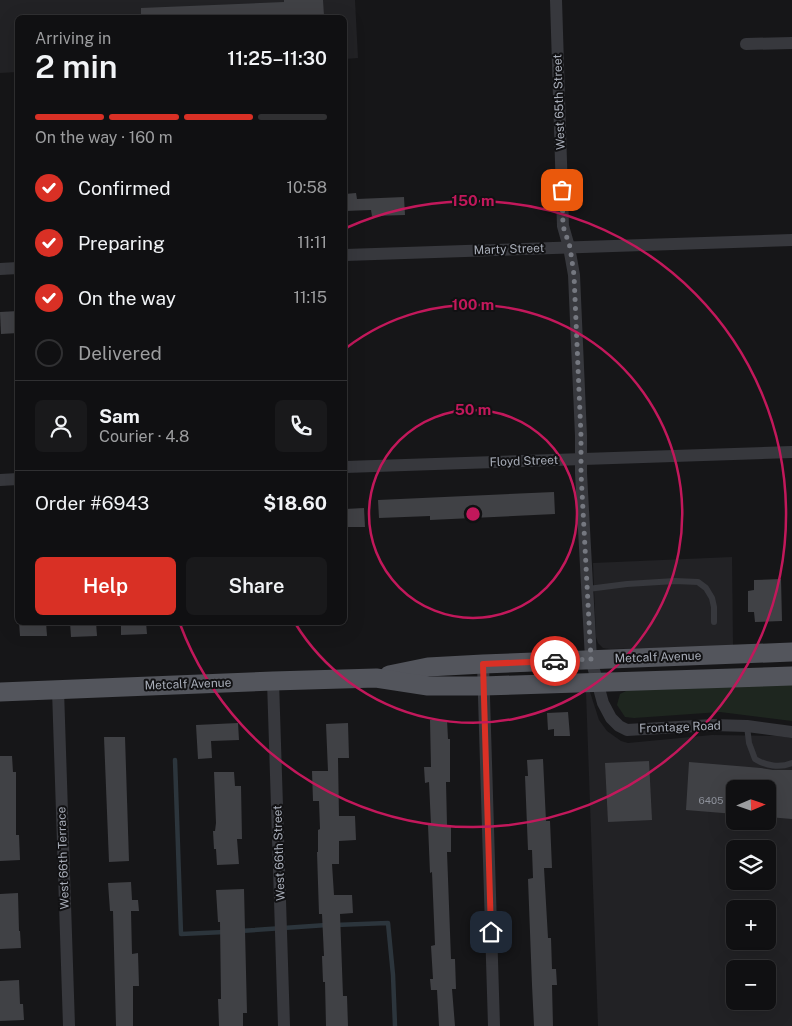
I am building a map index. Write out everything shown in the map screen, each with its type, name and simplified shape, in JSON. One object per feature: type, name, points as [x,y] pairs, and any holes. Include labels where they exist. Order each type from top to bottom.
[{"type":"main road","name":"Metcalf Avenue","points":[[0,692],[376,678],[428,667],[792,652]]},
{"type":"main road","name":"Metcalf Avenue","points":[[376,678],[428,686],[483,686],[792,676]]},
{"type":"street","name":"West 65th Street","points":[[556,0],[563,226],[570,247],[575,285],[581,436],[580,459],[591,659],[598,682]]},
{"type":"street","points":[[746,44],[792,43]]},
{"type":"street","name":"Marty Street","points":[[347,255],[792,240]]},
{"type":"street","points":[[0,269],[15,268]]},
{"type":"street","name":"Floyd Street","points":[[347,467],[792,452]]},
{"type":"street","points":[[0,480],[15,479]]},
{"type":"street","points":[[483,664],[494,1026]]},
{"type":"street","name":"West 66th Street","points":[[273,681],[284,1026]]},
{"type":"street","name":"Frontage Road","points":[[598,682],[603,704],[610,718],[627,730],[713,725],[747,726],[792,732]]},
{"type":"street","name":"West 66th Terrace","points":[[58,690],[69,1026]]},
{"type":"lane","points":[[588,589],[627,584],[675,581],[698,582],[706,588],[712,598],[714,622]]},
{"type":"lane","points":[[747,726],[749,743],[755,759],[768,766],[792,763]]},
{"type":"shaded area","points":[[0,0],[355,0],[358,58],[347,59],[347,15],[15,15],[15,72],[0,73]]},
{"type":"shaded area","points":[[732,557],[733,646],[610,649],[603,648],[598,643],[596,637],[593,563]]},
{"type":"shaded area","points":[[792,682],[792,721],[720,712],[634,718],[625,717],[617,705],[620,694],[628,690]]},
{"type":"shaded area","points":[[586,692],[590,692],[599,720],[607,731],[621,741],[628,743],[712,735],[792,738],[792,1026],[598,1026]]},
{"type":"building","points":[[284,0],[323,0],[324,15],[141,15],[141,8],[284,2]]},
{"type":"building","points":[[356,193],[357,199],[404,197],[405,215],[372,216],[371,210],[347,211],[347,194]]},
{"type":"building","points":[[15,311],[15,333],[1,334],[0,312]]},
{"type":"building","points":[[554,492],[555,514],[430,520],[430,516],[379,518],[378,500]]},
{"type":"building","points":[[364,508],[365,527],[347,527],[347,509]]},
{"type":"building","points":[[781,579],[782,621],[755,622],[754,612],[748,612],[748,591],[754,590],[754,580]]},
{"type":"building","points":[[19,625],[46,625],[47,636],[20,636]]},
{"type":"building","points":[[70,625],[96,625],[97,636],[71,637]]},
{"type":"building","points":[[121,625],[146,625],[147,634],[121,635]]},
{"type":"building","points":[[568,712],[570,736],[554,736],[554,729],[548,730],[547,713]]},
{"type":"building","points":[[430,720],[447,720],[448,739],[450,739],[450,782],[446,782],[447,825],[451,825],[451,852],[447,852],[451,959],[455,959],[456,989],[452,989],[455,1026],[439,1026],[437,990],[431,990],[430,979],[433,979],[431,946],[435,945],[428,825],[431,825],[429,782],[425,783],[424,767],[431,767]]},
{"type":"building","points":[[238,723],[239,740],[211,741],[212,758],[198,759],[196,725]]},
{"type":"building","points":[[348,723],[349,758],[338,758],[339,816],[355,816],[356,840],[339,841],[339,864],[332,864],[334,895],[352,895],[353,913],[340,914],[343,996],[347,996],[348,1026],[326,1026],[322,914],[319,914],[317,852],[318,830],[320,829],[319,801],[313,801],[312,771],[328,771],[326,724]]},
{"type":"building","points":[[104,737],[125,737],[129,861],[109,862]]},
{"type":"building","points":[[0,756],[12,756],[13,772],[16,772],[16,835],[19,835],[20,860],[0,861]]},
{"type":"building","points":[[543,759],[546,821],[550,821],[552,868],[544,868],[548,938],[551,938],[552,969],[556,969],[557,985],[552,985],[553,1026],[534,1026],[528,879],[533,878],[532,850],[528,850],[525,776],[528,776],[527,760]]},
{"type":"building","points":[[649,761],[652,820],[608,822],[605,763]]},
{"type":"building","points":[[689,762],[792,770],[792,819],[776,818],[776,780],[726,780],[726,813],[686,810]]},
{"type":"building","points":[[214,772],[234,772],[235,786],[241,786],[242,839],[237,839],[239,864],[217,865],[213,831],[215,831],[216,823]]},
{"type":"building","points":[[131,882],[132,900],[138,900],[139,911],[131,911],[132,954],[138,953],[139,986],[133,986],[133,1026],[116,1026],[113,911],[110,911],[108,883]]},
{"type":"building","points":[[244,889],[247,1013],[243,1013],[243,1026],[219,1026],[218,999],[221,999],[220,922],[218,922],[216,890]]},
{"type":"building","points":[[18,893],[21,948],[0,949],[0,894]]},
{"type":"building","points":[[19,980],[20,1004],[23,1004],[24,1020],[0,1021],[0,981]]},
{"type":"waterway","points":[[175,760],[181,934],[225,932]]},
{"type":"waterway","points":[[335,925],[388,923],[395,1026]]},
{"type":"waterway","points":[[240,931],[327,925]]},
{"type":"way so far","points":[[555,661],[591,659],[580,459],[581,436],[574,275],[570,247],[563,226],[562,190]]},
{"type":"route","points":[[491,932],[483,664],[555,661]]}]
